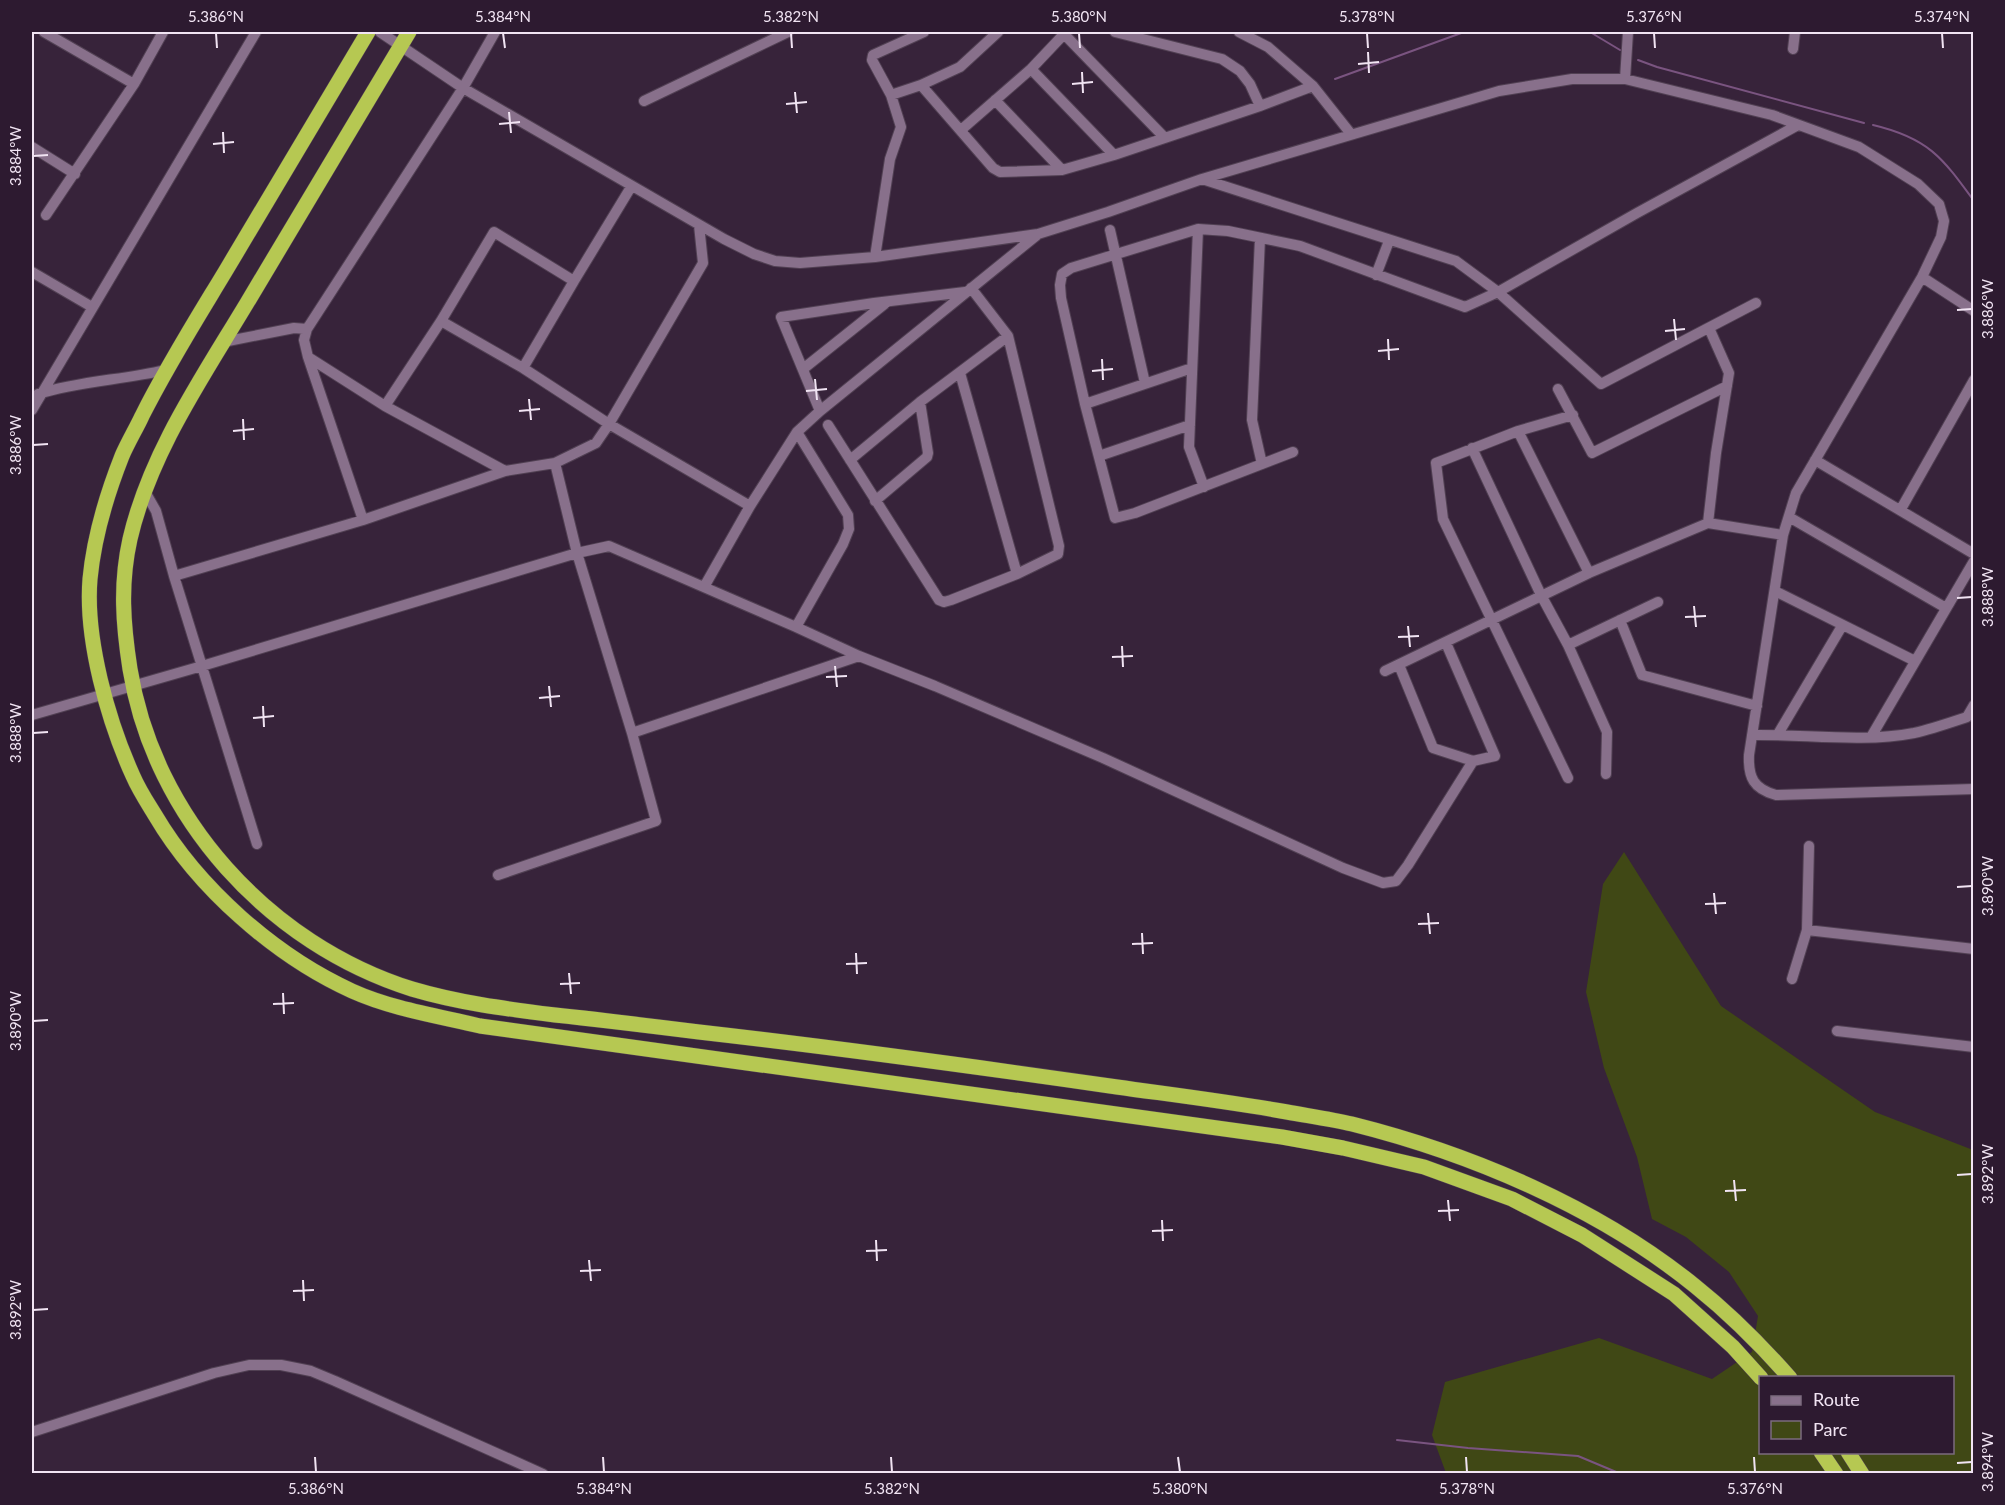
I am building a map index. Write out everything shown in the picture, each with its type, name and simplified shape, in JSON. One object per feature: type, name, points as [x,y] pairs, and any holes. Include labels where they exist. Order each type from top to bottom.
[{"type":"highway","points":[[368,32],[165,370],[123,453],[98,532],[90,580],[91,635],[104,693],[119,743],[134,779],[161,826],[187,861],[221,898],[298,962],[353,991],[400,1007],[480,1026],[1282,1137],[1343,1148],[1424,1167],[1512,1199],[1582,1235],[1674,1294],[1733,1347],[1760,1376]]},
{"type":"highway","points":[[409,32],[188,402],[144,490],[131,534],[123,576],[123,630],[132,685],[148,742],[176,797],[206,844],[232,875],[269,912],[309,941],[368,972],[411,989],[483,1006],[883,1053],[1254,1106],[1349,1123],[1454,1155],[1520,1181],[1592,1217],[1641,1248],[1694,1285],[1758,1343],[1790,1376]]},
{"type":"highway","points":[[1822,1454],[1836,1473]]},
{"type":"highway","points":[[1849,1454],[1862,1473]]},
{"type":"street","points":[[44,32],[134,84]]},
{"type":"street","points":[[46,215],[134,84],[163,32]]},
{"type":"street","points":[[32,410],[36,394],[92,307],[256,32]]},
{"type":"street","points":[[380,32],[463,88],[724,239],[754,254],[775,261],[800,263],[875,257],[1038,234],[1202,179],[1499,91],[1572,79],[1625,79],[1772,115],[1859,147],[1918,184],[1939,204],[1944,221],[1941,237],[1922,277],[1796,493],[1783,535],[1748,771],[1760,789],[1776,795],[1974,789]]},
{"type":"street","points":[[363,520],[308,357],[304,340],[306,329],[463,88],[495,32]]},
{"type":"street","points":[[644,101],[787,32]]},
{"type":"street","points":[[875,257],[890,159],[901,127],[891,95],[872,60],[873,55],[924,32]]},
{"type":"street","points":[[891,95],[960,67],[998,32]]},
{"type":"street","points":[[1115,32],[1222,59],[1240,71],[1250,84],[1260,106]]},
{"type":"street","points":[[1239,32],[1268,47],[1313,86],[1351,134]]},
{"type":"street","points":[[1625,79],[1628,32]]},
{"type":"street","points":[[1793,49],[1795,32]]},
{"type":"street","points":[[961,130],[1031,69],[1065,33],[1164,137]]},
{"type":"street","points":[[1031,69],[1114,155]]},
{"type":"street","points":[[921,84],[993,168],[1000,172],[1062,170],[1114,155],[1313,86]]},
{"type":"street","points":[[995,100],[1062,170]]},
{"type":"street","points":[[1293,452],[1135,513],[1114,518],[1061,298],[1062,274],[1071,268],[1198,229],[1228,231],[1300,246],[1465,307],[1498,292],[1798,125]]},
{"type":"street","points":[[32,147],[75,174]]},
{"type":"street","points":[[1202,179],[1456,261],[1498,292],[1600,384],[1756,303]]},
{"type":"street","points":[[523,368],[631,187]]},
{"type":"street","points":[[174,576],[363,520],[505,471],[555,464],[596,443],[703,263],[699,225]]},
{"type":"street","points":[[1198,229],[1189,447],[1204,487]]},
{"type":"street","points":[[1110,230],[1145,383]]},
{"type":"street","points":[[385,406],[441,321],[494,232],[574,281]]},
{"type":"street","points":[[704,587],[750,506],[797,432],[1038,234]]},
{"type":"street","points":[[1260,238],[1252,420],[1262,464]]},
{"type":"street","points":[[1376,275],[1389,241]]},
{"type":"street","points":[[32,272],[92,307]]},
{"type":"street","points":[[1922,277],[1974,311]]},
{"type":"street","points":[[820,411],[781,317],[968,290]]},
{"type":"street","points":[[828,425],[939,600],[944,602],[951,600],[1017,574],[1058,554],[1059,546],[1008,336],[968,290]]},
{"type":"street","points":[[803,369],[888,302]]},
{"type":"street","points":[[441,321],[523,368],[609,424],[750,506]]},
{"type":"street","points":[[223,342],[294,328],[306,329]]},
{"type":"street","points":[[1708,328],[1729,373],[1708,523]]},
{"type":"street","points":[[850,460],[920,402],[1008,336]]},
{"type":"street","points":[[308,357],[385,406],[505,471]]},
{"type":"street","points":[[1085,404],[1192,368]]},
{"type":"street","points":[[36,394],[63,386],[136,377],[165,370]]},
{"type":"street","points":[[960,373],[1017,574]]},
{"type":"street","points":[[1901,509],[1974,380]]},
{"type":"street","points":[[1558,389],[1592,453],[1727,386]]},
{"type":"street","points":[[875,501],[927,457],[920,402]]},
{"type":"street","points":[[1568,778],[1443,519],[1436,463],[1518,431],[1573,415]]},
{"type":"street","points":[[1099,456],[1190,424]]},
{"type":"street","points":[[1518,431],[1589,573]]},
{"type":"street","points":[[796,627],[843,544],[849,529],[848,515],[797,432]]},
{"type":"street","points":[[1472,448],[1541,595],[1568,645],[1607,732],[1606,774]]},
{"type":"street","points":[[1815,460],[1974,554]]},
{"type":"street","points":[[498,874],[656,821],[632,733],[577,553],[555,464]]},
{"type":"street","points":[[144,490],[156,511],[257,844]]},
{"type":"street","points":[[1789,517],[1946,608]]},
{"type":"street","points":[[1385,671],[1589,573],[1708,523],[1783,535]]},
{"type":"street","points":[[32,715],[577,553],[609,546],[859,656],[1103,758],[1320,858],[1383,883],[1396,881],[1402,873],[1473,761]]},
{"type":"street","points":[[1871,737],[1946,608],[1969,579],[1974,561]]},
{"type":"street","points":[[1774,591],[1915,661]]},
{"type":"street","points":[[1568,645],[1658,602]]},
{"type":"street","points":[[1620,620],[1642,675],[1757,706]]},
{"type":"street","points":[[1778,734],[1842,626]]},
{"type":"street","points":[[1399,665],[1433,748],[1473,761],[1495,756],[1446,643]]},
{"type":"street","points":[[632,733],[859,656]]},
{"type":"street","points":[[1752,735],[1871,737],[1912,733],[1967,717],[1974,705]]},
{"type":"street","points":[[1792,979],[1807,930],[1809,846]]},
{"type":"street","points":[[1807,930],[1974,949]]},
{"type":"street","points":[[1837,1031],[1974,1047]]},
{"type":"street","points":[[32,1432],[214,1373],[249,1365],[281,1365],[311,1371],[543,1473]]},
{"type":"green space","points":[[1624,852],[1721,1006],[1875,1112],[1973,1150],[1973,1473],[1446,1473],[1432,1435],[1445,1382],[1599,1338],[1712,1379],[1752,1352],[1758,1316],[1729,1272],[1686,1237],[1652,1219],[1637,1157],[1604,1068],[1586,992],[1603,884]]},
{"type":"waterway","points":[[1335,79],[1464,32]]},
{"type":"waterway","points":[[1590,32],[1620,50]]},
{"type":"waterway","points":[[1638,60],[1864,123]]},
{"type":"waterway","points":[[1873,125],[1907,136],[1932,151],[1952,172],[1974,201]]},
{"type":"waterway","points":[[1397,1440],[1578,1456],[1621,1474]]}]
